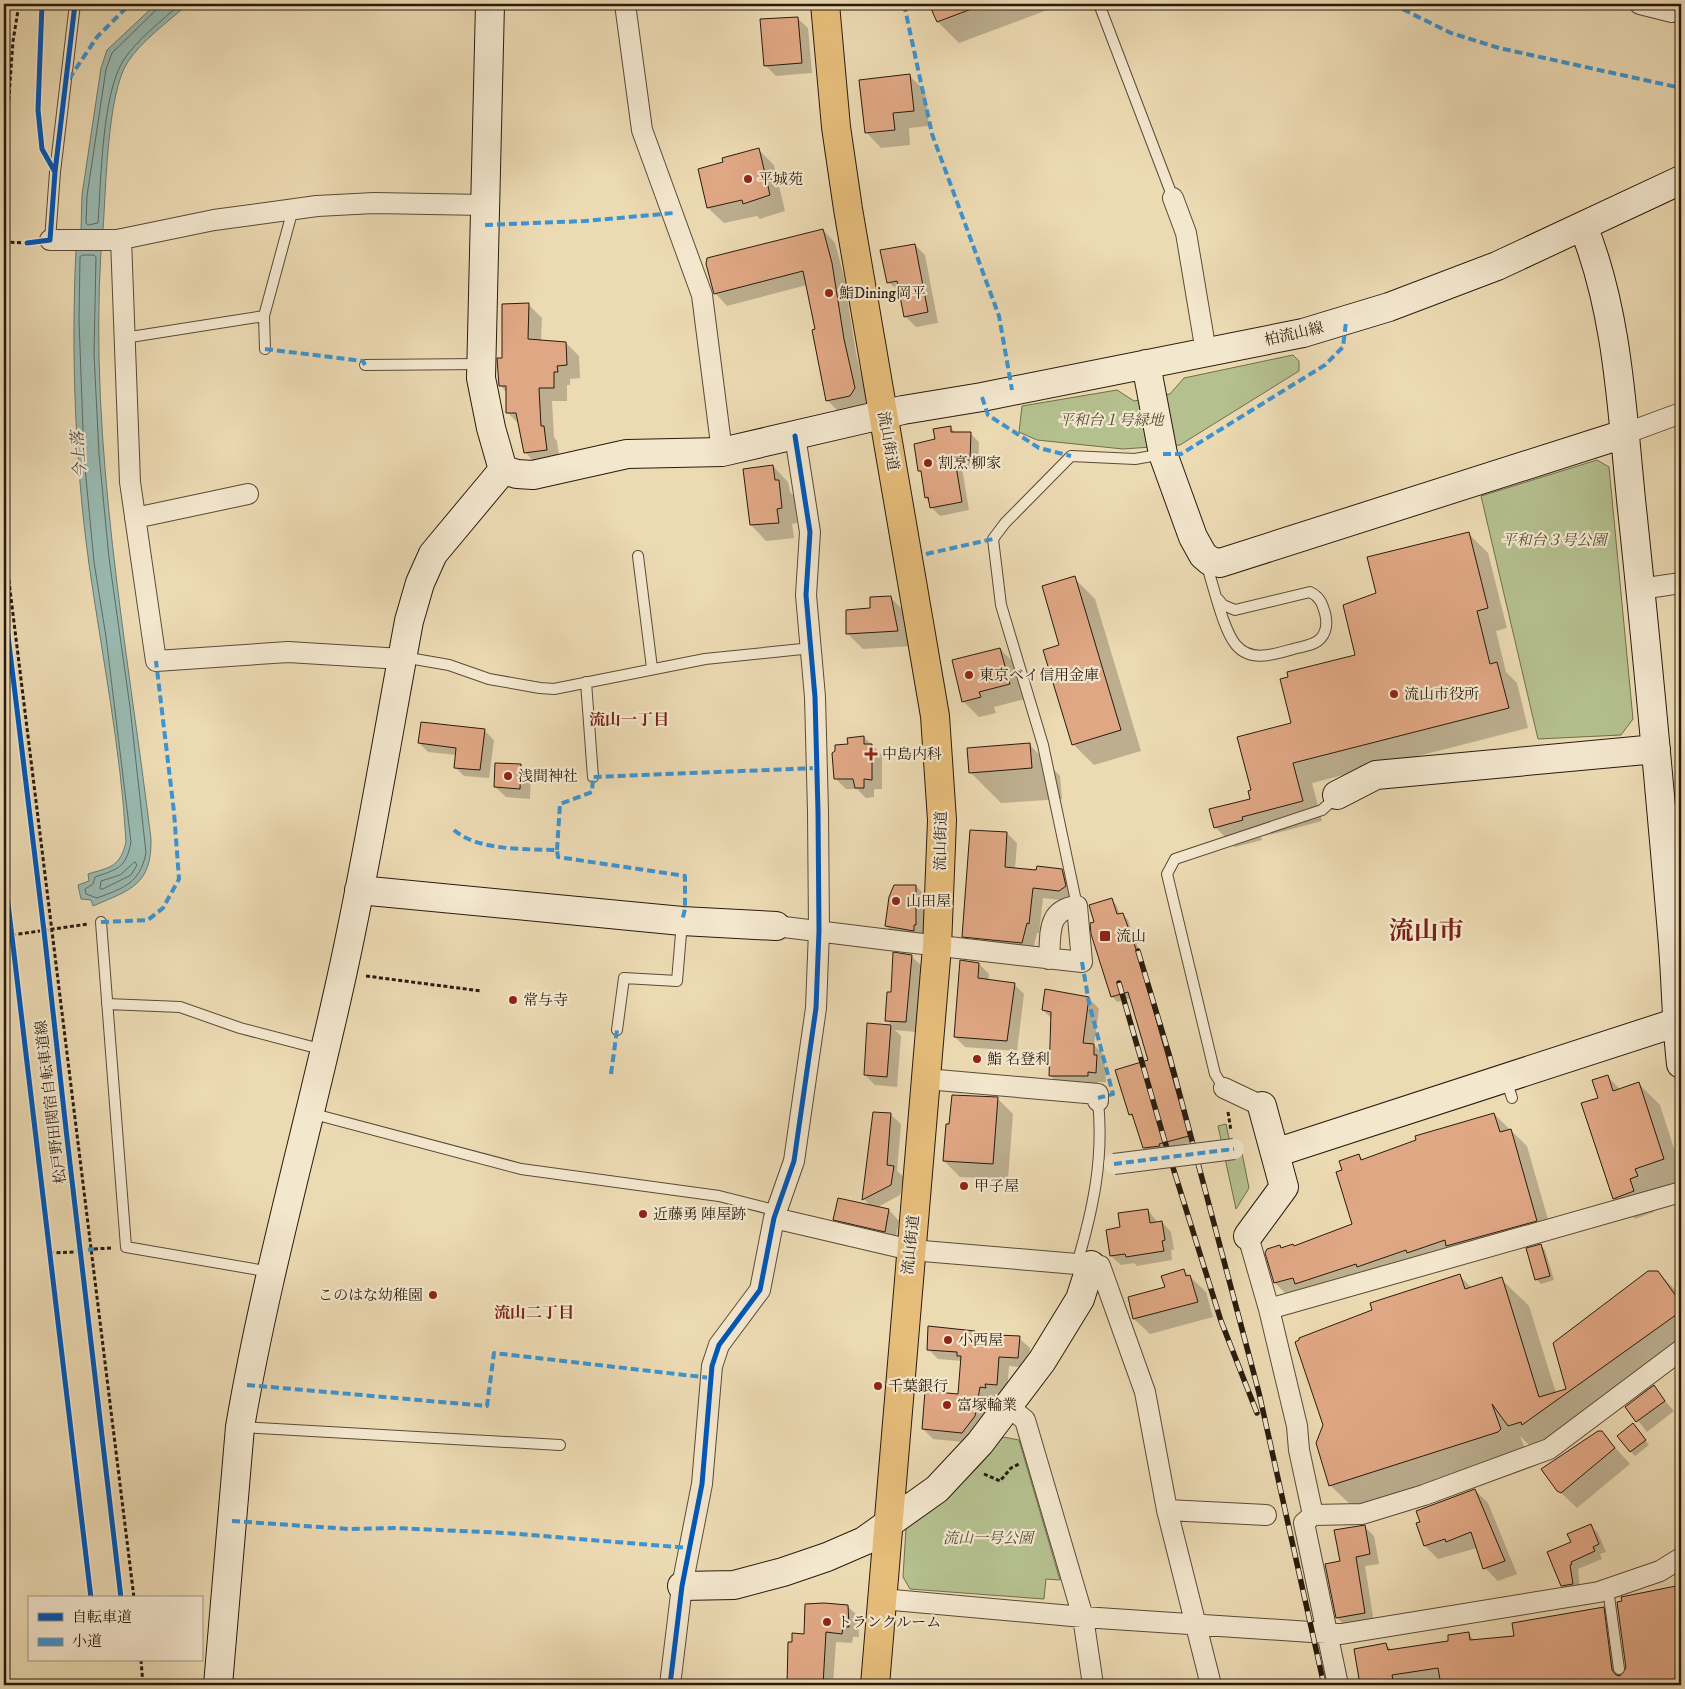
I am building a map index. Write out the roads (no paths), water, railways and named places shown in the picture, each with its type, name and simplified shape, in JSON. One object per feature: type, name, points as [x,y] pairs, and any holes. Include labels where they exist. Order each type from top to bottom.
[{"type":"main road","name":"流山街道","points":[[825,4],[836,127],[848,209],[935,716],[942,820],[937,946],[875,1685]]},
{"type":"street","points":[[218,1685],[240,1427],[263,1302],[343,973],[402,658],[420,583],[432,554],[503,470],[483,396],[482,364],[490,4]]},
{"type":"street","points":[[625,4],[642,130],[702,295],[722,452]]},
{"type":"street","points":[[1640,4],[1676,10]]},
{"type":"street","name":"柏流山線","points":[[503,470],[517,474],[533,475],[627,454],[722,452],[884,415],[1303,333],[1363,316],[1497,266],[1681,180]]},
{"type":"street","points":[[1173,198],[1186,233],[1206,352]]},
{"type":"street","points":[[60,240],[119,239],[214,220],[293,208],[347,204],[485,204]]},
{"type":"street","points":[[1583,226],[1594,253],[1609,317],[1624,434],[1656,749],[1672,822],[1681,1064]]},
{"type":"street","points":[[119,239],[130,482],[156,661],[288,652],[402,658]]},
{"type":"street","points":[[1146,364],[1163,454],[1193,537],[1203,555],[1210,561],[1220,563],[1624,434],[1681,414]]},
{"type":"street","points":[[670,1685],[682,1586],[702,1484],[712,1366],[718,1345],[760,1290],[776,1215],[794,1161],[816,1008],[819,931],[818,811],[812,648],[806,595],[810,532],[795,436]]},
{"type":"street","points":[[135,518],[248,494]]},
{"type":"street","points":[[1640,589],[1681,583]]},
{"type":"street","points":[[1337,795],[1376,775],[1656,749]]},
{"type":"street","points":[[359,890],[682,921],[776,926],[1082,962],[1077,906],[1060,912],[1053,919],[1049,958]]},
{"type":"street","points":[[1274,1153],[1509,1088],[1680,1021]]},
{"type":"street","points":[[926,1079],[1098,1098]]},
{"type":"street","points":[[1224,1088],[1262,1106],[1284,1187],[1248,1236],[1269,1309],[1297,1426],[1299,1450],[1313,1515]]},
{"type":"street","points":[[1114,1164],[1234,1149]]},
{"type":"street","points":[[1269,1309],[1681,1192]]},
{"type":"street","points":[[776,1215],[912,1250],[1100,1266],[1145,1392],[1167,1510],[1211,1685]]},
{"type":"street","points":[[682,1586],[734,1585],[783,1572],[828,1557],[864,1541],[937,1489],[980,1443],[1009,1407],[1064,1327],[1080,1299],[1084,1264]]},
{"type":"street","points":[[1338,1685],[1304,1523],[1313,1515],[1362,1514],[1484,1475],[1549,1449],[1681,1350]]},
{"type":"street","points":[[1009,1407],[1025,1420],[1084,1617],[1093,1685]]},
{"type":"street","points":[[1167,1510],[1266,1515]]},
{"type":"street","points":[[882,1599],[1084,1617],[1341,1634],[1608,1589],[1660,1571],[1681,1558]]},
{"type":"lane","points":[[60,240],[55,172],[75,4]]},
{"type":"lane","points":[[1099,4],[1173,198]]},
{"type":"lane","points":[[265,349],[264,316],[293,208]]},
{"type":"lane","points":[[124,338],[264,316]]},
{"type":"lane","points":[[365,366],[482,364]]},
{"type":"lane","points":[[1077,906],[1043,744],[1001,606],[993,539],[1005,523],[1071,456],[1127,459],[1163,454]]},
{"type":"lane","points":[[1203,555],[1218,600],[1235,644],[1242,652],[1266,656],[1314,643],[1322,638],[1327,622],[1321,600],[1310,592],[1235,610],[1223,605],[1218,600]]},
{"type":"lane","points":[[638,556],[652,668]]},
{"type":"lane","points":[[402,658],[449,665],[489,679],[554,689],[652,668],[705,659],[812,648]]},
{"type":"lane","points":[[586,682],[593,777]]},
{"type":"lane","points":[[1224,1088],[1215,1074],[1167,874],[1175,859],[1322,810],[1337,795]]},
{"type":"lane","points":[[618,1030],[624,978],[678,982],[682,921]]},
{"type":"lane","points":[[101,922],[126,1247],[271,1272]]},
{"type":"lane","points":[[107,1004],[180,1007],[240,1028],[325,1050]]},
{"type":"lane","points":[[1084,1264],[1100,1150],[1098,1098]]},
{"type":"lane","points":[[309,1113],[521,1169],[719,1196],[776,1215]]},
{"type":"lane","points":[[240,1427],[560,1445]]},
{"type":"lane","points":[[1608,1589],[1619,1668]]},
{"type":"water","points":[[156,4],[188,4],[148,39],[127,63],[120,78],[111,120],[103,230],[81,230],[82,195],[101,68],[107,50]]},
{"type":"water","name":"今上落","points":[[76,250],[101,250],[100,398],[105,472],[121,619],[151,839],[148,867],[143,876],[128,890],[93,906],[91,900],[81,899],[78,885],[89,881],[88,874],[113,865],[121,857],[126,842],[116,737],[89,564],[80,487],[74,367]]},
{"type":"railway","points":[[1138,951],[1169,1054],[1259,1393],[1324,1685]]},
{"type":"railway","points":[[1119,983],[1165,1142],[1221,1321],[1257,1413]]},
{"type":"place","name":"平城苑","points":[[748,179]]},
{"type":"place","name":"鮨Dining岡平","points":[[829,293]]},
{"type":"place","name":"割烹 柳家","points":[[928,463]]},
{"type":"place","name":"東京ベイ信用金庫","points":[[969,675]]},
{"type":"place","name":"流山市役所","points":[[1394,694]]},
{"type":"place","name":"中島内科","points":[[871,754]]},
{"type":"place","name":"浅間神社","points":[[508,776]]},
{"type":"place","name":"山田屋","points":[[896,901]]},
{"type":"place","name":"流山","points":[[1105,936]]},
{"type":"place","name":"常与寺","points":[[513,1000]]},
{"type":"place","name":"鮨 名登利","points":[[977,1059]]},
{"type":"place","name":"甲子屋","points":[[964,1186]]},
{"type":"place","name":"近藤勇 陣屋跡","points":[[643,1214]]},
{"type":"place","name":"このはな幼稚園","points":[[433,1295]]},
{"type":"place","name":"小西屋","points":[[948,1340]]},
{"type":"place","name":"千葉銀行","points":[[878,1386]]},
{"type":"place","name":"富塚輪業","points":[[947,1405]]},
{"type":"place","name":"トランクルーム","points":[[827,1622]]},
{"type":"district","name":"流山一丁目","points":[[629,720]]},
{"type":"district","name":"流山市","points":[[1426,931]]},
{"type":"district","name":"流山二丁目","points":[[534,1313]]},
{"type":"park label","name":"平和台１号緑地","points":[[1111,420]]},
{"type":"park label","name":"平和台３号公園","points":[[1554,540]]},
{"type":"park label","name":"流山一号公園","points":[[988,1538]]}]
